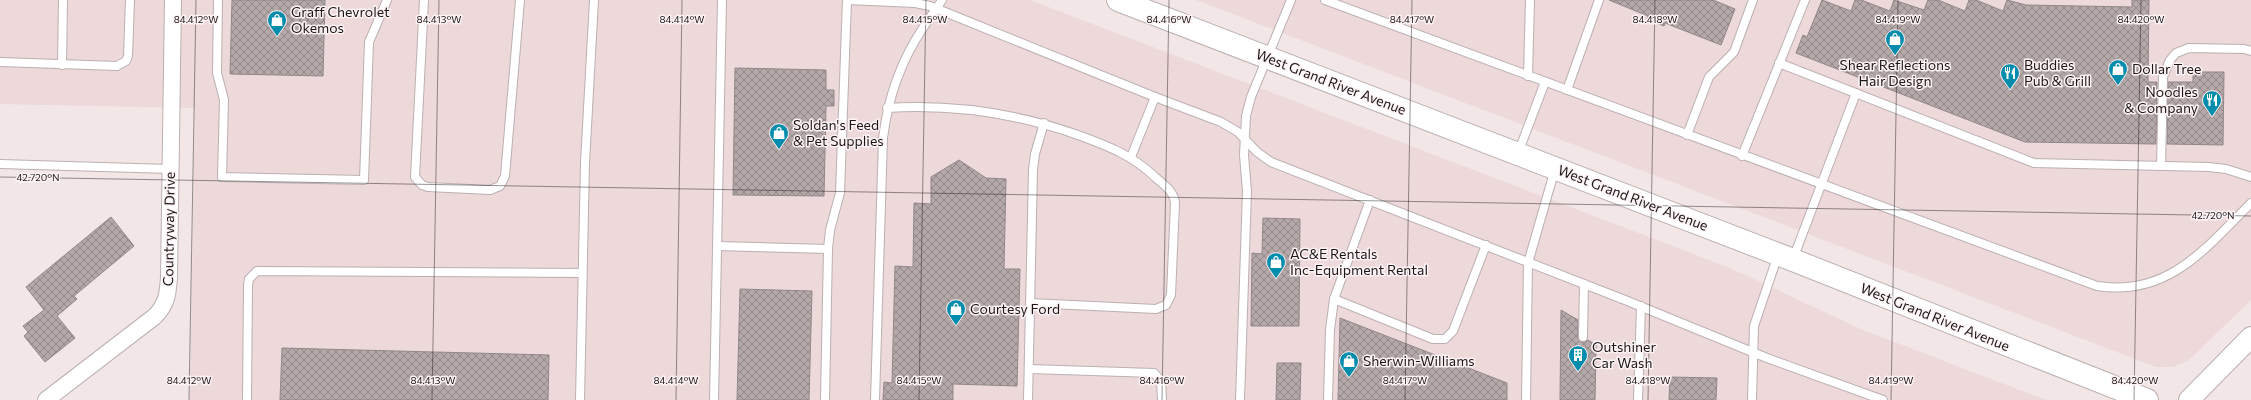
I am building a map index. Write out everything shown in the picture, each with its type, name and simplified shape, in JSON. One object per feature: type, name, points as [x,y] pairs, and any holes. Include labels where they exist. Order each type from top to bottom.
[{"type":"main road","name":"West Grand River Avenue","points":[[1118,0],[1785,257],[2147,400]]},
{"type":"street","name":"Countryway Drive","points":[[46,400],[154,317],[164,306],[168,288],[173,0]]},
{"type":"street","points":[[2189,400],[2251,337]]},
{"type":"lane","points":[[62,65],[63,0]]},
{"type":"lane","points":[[0,62],[117,66],[126,61],[129,50],[130,0]]},
{"type":"lane","points":[[218,0],[217,73],[224,100],[222,177],[364,180],[369,42],[387,0]]},
{"type":"lane","points":[[424,0],[415,177],[422,185],[428,187],[490,190],[500,186],[505,176],[520,0]]},
{"type":"lane","points":[[580,400],[585,163],[594,0]]},
{"type":"lane","points":[[714,400],[722,0]]},
{"type":"lane","points":[[825,400],[828,249],[830,230],[840,193],[847,0],[915,3],[936,9],[1221,122],[1244,138],[1257,152],[1271,162],[1486,245],[1753,352],[1883,400]]},
{"type":"lane","points":[[876,400],[883,146],[887,108],[896,80],[910,48],[942,0]]},
{"type":"lane","points":[[1240,400],[1247,178],[1244,155],[1244,138],[1250,102],[1291,0]]},
{"type":"lane","points":[[1325,0],[1821,186],[2097,286],[2112,288],[2139,287],[2153,283],[2176,272],[2207,247],[2251,203]]},
{"type":"lane","points":[[1528,76],[1530,0]]},
{"type":"lane","points":[[1567,90],[1599,0]]},
{"type":"lane","points":[[1687,135],[1709,77],[1734,52],[1753,0]]},
{"type":"lane","points":[[1742,156],[1805,0]]},
{"type":"lane","points":[[2161,166],[2164,72],[2173,56],[2180,51],[2194,48],[2244,49],[2251,51]]},
{"type":"lane","points":[[1780,63],[2034,163],[2226,169],[2251,177]]},
{"type":"lane","points":[[1518,154],[1545,82]]},
{"type":"lane","points":[[1752,400],[1753,352],[1756,319],[1821,186],[1856,94]]},
{"type":"lane","points":[[1131,157],[1155,97]]},
{"type":"lane","points":[[887,108],[914,106],[967,108],[1044,123],[1120,150],[1131,157],[1171,191],[1175,198],[1170,300],[1166,305],[1156,309],[1030,303]]},
{"type":"lane","points":[[1028,400],[1033,170],[1035,154],[1044,123]]},
{"type":"lane","points":[[0,164],[170,169]]},
{"type":"lane","points":[[1526,400],[1528,262],[1555,168]]},
{"type":"lane","points":[[1328,400],[1330,330],[1334,299],[1370,200]]},
{"type":"lane","points":[[1334,299],[1433,339],[1445,339],[1453,331],[1486,245]]},
{"type":"lane","points":[[717,246],[828,249]]},
{"type":"lane","points":[[247,400],[248,285],[249,279],[257,271],[582,273]]},
{"type":"lane","points":[[1583,337],[1584,284]]},
{"type":"lane","points":[[1638,400],[1640,306]]},
{"type":"lane","points":[[1029,369],[1154,373],[1161,381],[1162,400]]},
{"type":"shaded area","points":[[0,0],[1030,0],[1730,268],[1863,330],[2046,400],[190,400],[195,108],[0,104]]},
{"type":"shaded area","points":[[1196,0],[2251,0],[2251,300],[2189,360],[2173,367],[2156,367]]},
{"type":"building","name":"Graff Chevrolet Okemos","points":[[232,0],[325,0],[323,76],[230,74]]},
{"type":"building","points":[[1609,0],[1713,0],[1735,9],[1721,45],[1665,23],[1664,26],[1647,19],[1648,16]]},
{"type":"building","points":[[1822,0],[1851,11],[1855,0],[1861,0],[1890,11],[1894,0],[1924,10],[1928,0],[1938,0],[1965,11],[1969,0],[1976,0],[2003,11],[2007,0],[2026,5],[2132,7],[2132,0],[2149,0],[2148,82],[2157,82],[2156,144],[2025,142],[1796,53],[1803,35],[1807,37]]},
{"type":"building","name":"Soldan's Feed & Pet Supplies","points":[[735,68],[826,70],[826,90],[834,90],[834,106],[826,106],[824,196],[733,195]]},
{"type":"building","points":[[2193,72],[2224,72],[2223,145],[2167,144],[2168,82],[2193,82]]},
{"type":"building","name":"Courtesy Ford","points":[[959,160],[986,178],[1006,179],[1004,269],[1020,269],[1017,386],[953,384],[953,400],[883,400],[884,382],[892,383],[895,266],[913,267],[914,203],[931,204],[931,177]]},
{"type":"building","points":[[111,217],[134,246],[74,296],[77,299],[57,316],[75,338],[45,362],[24,336],[28,332],[23,326],[44,310],[26,287]]},
{"type":"building","name":"AC&E Rentals Inc-Equipment Rental","points":[[1263,218],[1300,219],[1299,326],[1251,326],[1252,253],[1262,254]]},
{"type":"building","points":[[740,289],[812,291],[809,400],[737,400]]},
{"type":"building","name":"Outshiner Car Wash","points":[[1561,310],[1578,320],[1578,337],[1580,341],[1583,342],[1588,340],[1596,345],[1595,400],[1560,400]]},
{"type":"building","points":[[1340,318],[1507,383],[1507,400],[1338,400]]},
{"type":"building","points":[[282,348],[549,355],[548,400],[280,400]]},
{"type":"building","points":[[1277,363],[1301,363],[1300,400],[1276,400]]},
{"type":"building","points":[[1670,377],[1717,378],[1716,400],[1669,400]]},
{"type":"place","name":"Graff Chevrolet Okemos","points":[[277,37]]},
{"type":"place","name":"Shear Reflections Hair Design","points":[[1895,56]]},
{"type":"place","name":"Dollar Tree","points":[[2118,86]]},
{"type":"place","name":"Buddies Pub & Grill","points":[[2010,90]]},
{"type":"place","name":"Noodles & Company","points":[[2212,117]]},
{"type":"place","name":"Soldan's Feed & Pet Supplies","points":[[779,150]]},
{"type":"place","name":"AC&E Rentals Inc-Equipment Rental","points":[[1276,279]]},
{"type":"place","name":"Courtesy Ford","points":[[956,326]]},
{"type":"place","name":"Outshiner Car Wash","points":[[1578,372]]},
{"type":"place","name":"Sherwin-Williams","points":[[1349,378]]}]
